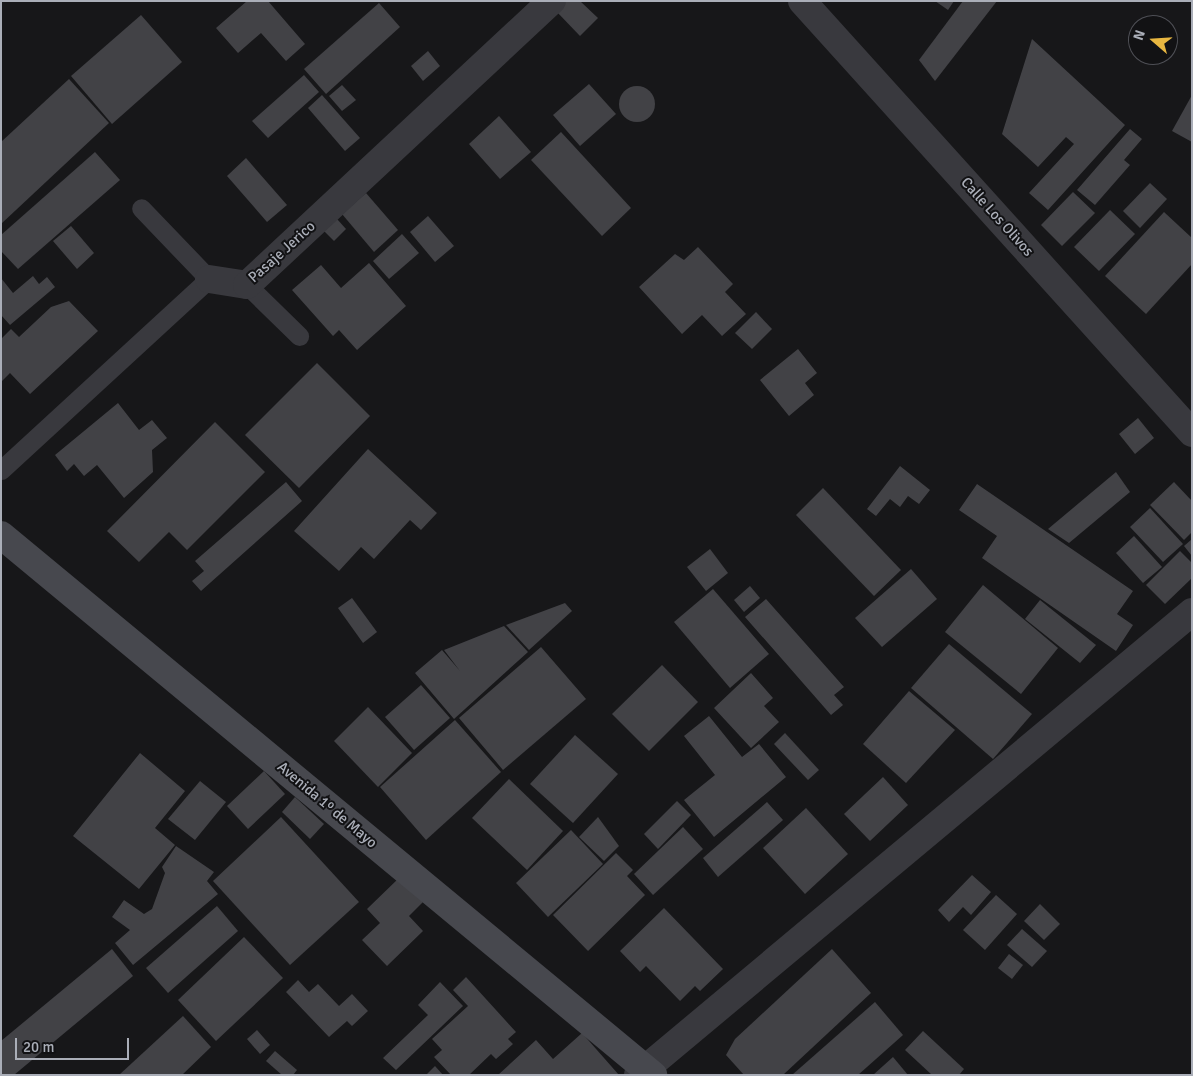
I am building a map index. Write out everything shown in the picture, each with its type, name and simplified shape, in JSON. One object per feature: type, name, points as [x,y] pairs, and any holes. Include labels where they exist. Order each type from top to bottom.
[{"type":"main road","name":"Avenida 1º de Mayo","points":[[1,535],[645,1072]]},
{"type":"street","name":"Pasaje Jerico","points":[[209,279],[246,285],[552,1]]},
{"type":"street","name":"Calle Los Olivos","points":[[802,1],[1192,433]]},
{"type":"street","points":[[645,1072],[1192,612]]},
{"type":"lane","points":[[1,470],[209,279],[141,208]]},
{"type":"lane","points":[[246,285],[299,336]]},
{"type":"building","points":[[247,1],[268,1],[305,44],[286,61],[261,33],[238,53],[216,28]]},
{"type":"building","points":[[566,1],[580,1],[598,18],[580,36],[556,11]]},
{"type":"building","points":[[935,1],[954,1],[948,10]]},
{"type":"building","points":[[963,1],[997,1],[935,81],[919,60]]},
{"type":"building","points":[[379,3],[400,27],[326,94],[304,69]]},
{"type":"building","points":[[141,15],[182,62],[112,124],[71,76]]},
{"type":"building","points":[[1032,39],[1125,125],[1048,210],[1029,193],[1074,144],[1066,137],[1038,167],[1002,134]]},
{"type":"building","points":[[428,51],[440,66],[423,81],[411,66]]},
{"type":"building","points":[[304,75],[319,92],[268,138],[252,121]]},
{"type":"building","points":[[69,79],[109,123],[1,224],[1,142]]},
{"type":"building","points":[[589,84],[616,114],[580,146],[553,115]]},
{"type":"building","points":[[342,85],[356,100],[342,111],[329,96]]},
{"type":"building","points":[[637,86],[649,92],[655,104],[649,116],[637,122],[625,116],[619,104],[625,92]]},
{"type":"building","points":[[322,95],[360,138],[345,151],[308,108]]},
{"type":"building","points":[[1192,95],[1192,142],[1172,131]]},
{"type":"building","points":[[499,116],[531,152],[500,179],[469,144]]},
{"type":"building","points":[[1130,129],[1142,139],[1124,160],[1130,165],[1095,205],[1077,190]]},
{"type":"building","points":[[561,132],[631,208],[602,236],[531,160]]},
{"type":"building","points":[[95,152],[120,180],[18,269],[1,251],[1,235]]},
{"type":"building","points":[[246,158],[287,205],[267,222],[227,176]]},
{"type":"building","points":[[1150,183],[1167,199],[1140,228],[1123,211]]},
{"type":"building","points":[[1073,192],[1095,213],[1062,246],[1041,225]]},
{"type":"building","points":[[366,193],[398,230],[374,252],[342,214]]},
{"type":"building","points":[[1110,210],[1135,234],[1099,271],[1074,247]]},
{"type":"building","points":[[1164,212],[1192,238],[1192,264],[1146,314],[1105,276]]},
{"type":"building","points":[[428,216],[454,246],[435,262],[410,232]]},
{"type":"building","points":[[337,219],[346,229],[334,241],[324,231]]},
{"type":"building","points":[[71,226],[94,253],[77,269],[53,241]]},
{"type":"building","points":[[402,234],[419,253],[389,279],[373,261]]},
{"type":"building","points":[[698,247],[733,284],[725,292],[746,314],[722,336],[702,315],[682,334],[639,287],[675,254],[684,260]]},
{"type":"building","points":[[369,263],[406,306],[357,350],[339,330],[333,336],[292,290],[321,265],[341,288]]},
{"type":"building","points":[[33,276],[39,284],[47,277],[55,287],[10,325],[1,315],[1,278],[13,293]]},
{"type":"building","points":[[69,301],[98,331],[30,394],[10,373],[1,382],[1,339],[11,329],[19,337],[51,307]]},
{"type":"building","points":[[756,312],[772,329],[752,349],[735,333]]},
{"type":"building","points":[[798,349],[817,373],[805,383],[814,395],[789,416],[760,380]]},
{"type":"building","points":[[317,363],[370,416],[299,488],[245,435]]},
{"type":"building","points":[[118,403],[139,430],[152,420],[167,438],[152,450],[153,472],[124,498],[97,465],[84,476],[74,464],[67,471],[55,455]]},
{"type":"building","points":[[1138,418],[1154,438],[1135,454],[1119,434]]},
{"type":"building","points":[[215,422],[265,472],[187,550],[169,532],[139,562],[107,531]]},
{"type":"building","points":[[368,449],[437,513],[421,530],[410,520],[374,559],[361,547],[339,571],[294,531]]},
{"type":"building","points":[[900,466],[930,490],[919,504],[908,496],[900,507],[890,499],[876,516],[867,509]]},
{"type":"building","points":[[1116,472],[1130,492],[1069,543],[1048,529]]},
{"type":"building","points":[[286,482],[302,501],[201,591],[192,581],[204,571],[195,561]]},
{"type":"building","points":[[1174,482],[1192,501],[1192,532],[1184,540],[1150,505]]},
{"type":"building","points":[[977,484],[1133,591],[1117,614],[1133,625],[1116,651],[982,558],[997,536],[959,510]]},
{"type":"building","points":[[823,488],[901,570],[874,596],[796,515]]},
{"type":"building","points":[[1150,508],[1183,544],[1163,562],[1130,527]]},
{"type":"building","points":[[1134,536],[1162,567],[1143,583],[1116,553]]},
{"type":"building","points":[[1192,539],[1192,556],[1184,546]]},
{"type":"building","points":[[710,549],[728,573],[706,591],[687,567]]},
{"type":"building","points":[[1180,551],[1192,563],[1192,578],[1165,604],[1146,585]]},
{"type":"building","points":[[911,569],[937,599],[882,647],[855,618]]},
{"type":"building","points":[[983,585],[1058,648],[1021,694],[945,632]]},
{"type":"building","points":[[750,586],[760,598],[744,612],[734,600]]},
{"type":"building","points":[[713,589],[769,654],[730,688],[674,622]]},
{"type":"building","points":[[352,598],[377,632],[363,643],[338,608]]},
{"type":"building","points":[[766,599],[844,687],[834,695],[843,705],[831,715],[745,617]]},
{"type":"building","points":[[1040,600],[1096,645],[1080,663],[1025,619]]},
{"type":"building","points":[[565,603],[572,611],[529,650],[506,625]]},
{"type":"building","points":[[504,626],[528,652],[454,719],[415,673],[442,650],[460,671],[444,650]]},
{"type":"building","points":[[949,644],[1032,714],[993,759],[911,688]]},
{"type":"building","points":[[541,647],[586,699],[503,770],[459,718]]},
{"type":"building","points":[[662,665],[698,702],[649,751],[612,714]]},
{"type":"building","points":[[751,673],[773,698],[764,706],[779,722],[751,748],[714,708]]},
{"type":"building","points":[[421,685],[450,718],[414,750],[385,717]]},
{"type":"building","points":[[909,691],[955,730],[906,783],[863,744]]},
{"type":"building","points":[[368,707],[412,753],[378,787],[334,741]]},
{"type":"building","points":[[709,716],[742,757],[759,744],[786,777],[714,837],[684,800],[715,775],[684,736]]},
{"type":"building","points":[[455,720],[501,772],[426,840],[380,787]]},
{"type":"building","points":[[785,733],[819,770],[808,780],[774,744]]},
{"type":"building","points":[[575,735],[618,774],[573,823],[530,784]]},
{"type":"building","points":[[140,753],[185,791],[155,828],[175,845],[139,889],[73,836]]},
{"type":"building","points":[[264,771],[285,794],[248,829],[227,806]]},
{"type":"building","points":[[883,777],[908,805],[870,841],[844,814]]},
{"type":"building","points":[[509,779],[563,831],[527,870],[472,818]]},
{"type":"building","points":[[200,781],[226,802],[195,840],[168,819]]},
{"type":"building","points":[[295,797],[324,824],[310,839],[282,812]]},
{"type":"building","points":[[677,801],[691,815],[658,849],[644,834]]},
{"type":"building","points":[[767,802],[783,820],[718,877],[703,858]]},
{"type":"building","points":[[806,808],[848,854],[805,894],[763,848]]},
{"type":"building","points":[[281,817],[359,902],[290,965],[213,881]]},
{"type":"building","points":[[598,817],[619,846],[604,861],[579,837]]},
{"type":"building","points":[[683,827],[703,849],[653,895],[634,874]]},
{"type":"building","points":[[571,830],[603,864],[548,917],[516,883]]},
{"type":"building","points":[[176,846],[214,872],[207,881],[218,894],[133,965],[115,943],[130,930],[112,917],[124,900],[144,914],[152,909],[165,873],[162,867]]},
{"type":"building","points":[[616,853],[633,870],[627,876],[645,895],[588,951],[553,915]]},
{"type":"building","points":[[972,875],[991,892],[971,915],[963,907],[949,922],[938,910]]},
{"type":"building","points":[[401,876],[425,900],[409,916],[423,931],[387,966],[362,940],[380,923],[367,909]]},
{"type":"building","points":[[996,895],[1017,914],[985,950],[963,930]]},
{"type":"building","points":[[1040,904],[1060,924],[1044,940],[1024,921]]},
{"type":"building","points":[[217,906],[238,931],[168,993],[146,968]]},
{"type":"building","points":[[664,908],[723,969],[700,991],[695,986],[680,1001],[646,966],[640,972],[620,951]]},
{"type":"building","points":[[1022,929],[1047,951],[1032,967],[1007,945]]},
{"type":"building","points":[[244,937],[283,978],[216,1041],[178,1000]]},
{"type":"building","points":[[112,949],[133,976],[14,1075],[1,1075],[1,1041]]},
{"type":"building","points":[[832,949],[871,993],[783,1075],[744,1075],[726,1055],[735,1039]]},
{"type":"building","points":[[1009,954],[1023,965],[1012,979],[998,968]]},
{"type":"building","points":[[466,977],[516,1032],[508,1039],[513,1044],[496,1059],[491,1054],[469,1075],[451,1075],[434,1057],[442,1050],[432,1039],[468,1006],[453,990]]},
{"type":"building","points":[[298,980],[309,992],[318,984],[339,1006],[352,994],[368,1011],[352,1026],[347,1021],[329,1037],[286,992]]},
{"type":"building","points":[[440,982],[463,1006],[396,1070],[383,1058],[428,1015],[418,1005]]},
{"type":"building","points":[[875,1002],[903,1035],[858,1075],[792,1075]]},
{"type":"building","points":[[183,1016],[211,1047],[182,1075],[119,1075]]},
{"type":"building","points":[[257,1030],[270,1045],[260,1054],[247,1039]]},
{"type":"building","points":[[923,1031],[964,1069],[959,1075],[932,1075],[905,1050]]},
{"type":"building","points":[[582,1033],[619,1075],[498,1075],[536,1040],[553,1059]]},
{"type":"building","points":[[275,1051],[297,1070],[293,1075],[282,1075],[266,1061]]},
{"type":"building","points":[[893,1057],[908,1075],[873,1075]]},
{"type":"building","points":[[435,1066],[443,1075],[426,1075]]}]
